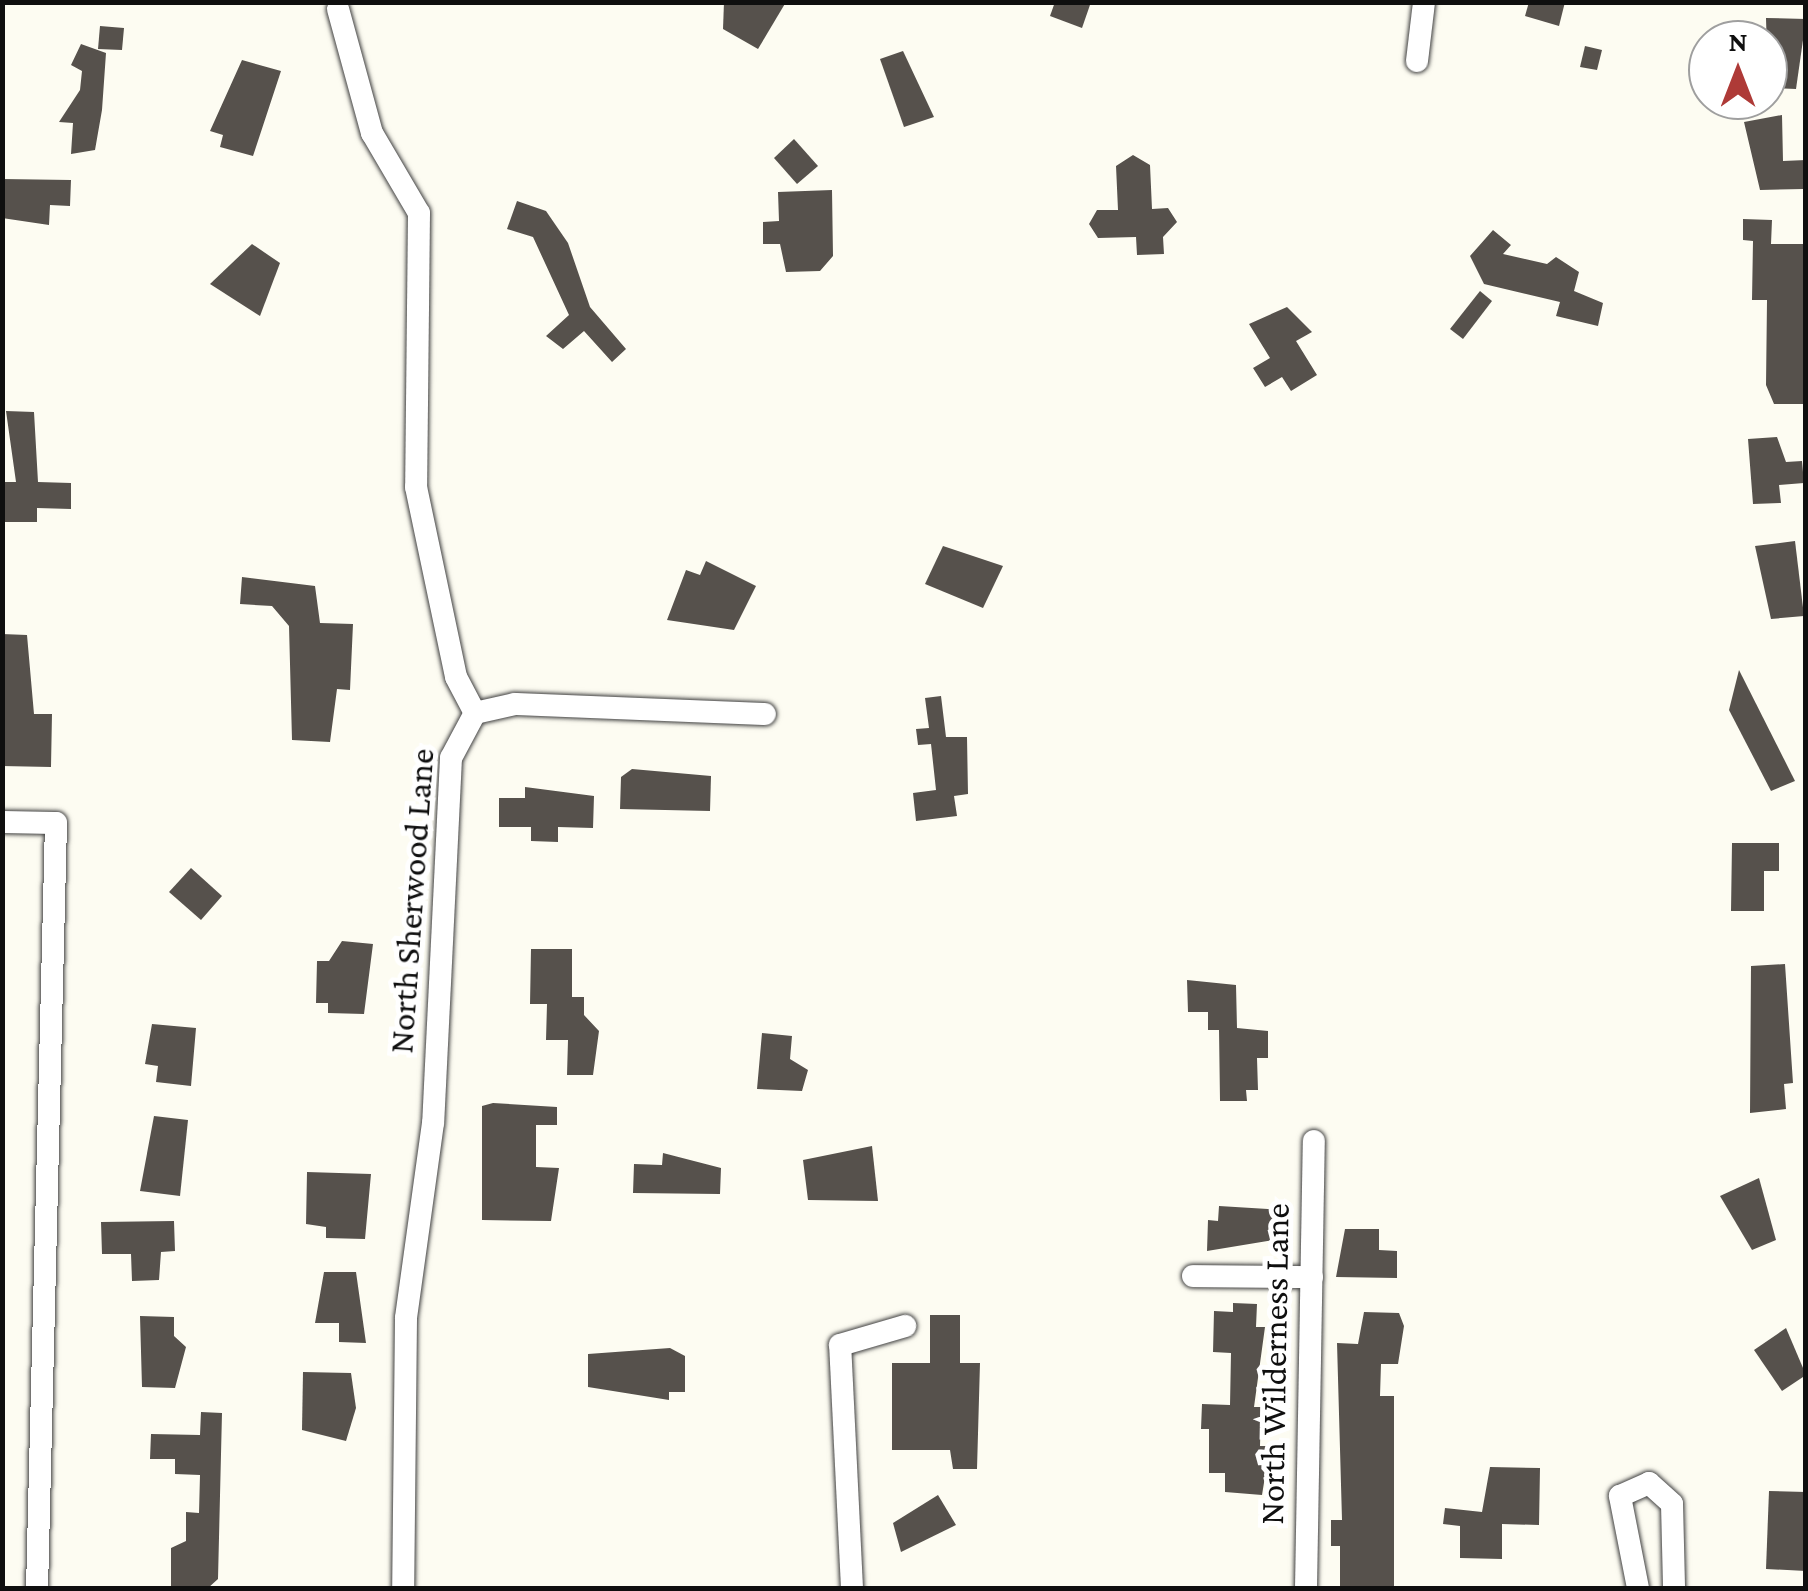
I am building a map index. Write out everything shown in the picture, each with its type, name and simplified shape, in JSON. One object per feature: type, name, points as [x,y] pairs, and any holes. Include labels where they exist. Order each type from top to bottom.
[{"type":"street","points":[[1417,61],[1424,2]]},
{"type":"street","name":"North Sherwood Lane","points":[[338,8],[372,133],[420,213],[416,487],[456,677],[475,713],[451,758],[434,1123],[406,1318],[402,1588]]},
{"type":"street","points":[[475,713],[515,704],[765,714]]},
{"type":"street","points":[[2,822],[56,823],[37,1588]]},
{"type":"street","name":"North Wilderness Lane","points":[[1306,1588],[1314,1141]]},
{"type":"street","points":[[1193,1276],[1312,1277]]},
{"type":"street","points":[[852,1588],[840,1345],[905,1326]]},
{"type":"street","points":[[1638,1588],[1620,1496],[1649,1483],[1672,1504],[1674,1588]]},
{"type":"building","points":[[724,2],[786,2],[758,49],[723,29]]},
{"type":"building","points":[[1055,2],[1091,2],[1082,28],[1050,16]]},
{"type":"building","points":[[1529,2],[1565,2],[1559,26],[1525,16]]},
{"type":"building","points":[[1806,19],[1796,89],[1788,89],[1788,20],[1766,20]]},
{"type":"building","points":[[100,26],[124,28],[122,50],[98,49]]},
{"type":"building","points":[[81,44],[106,53],[102,110],[95,150],[71,154],[73,123],[59,122],[80,90],[82,71],[71,65]]},
{"type":"building","points":[[1585,46],[1602,50],[1597,70],[1580,67]]},
{"type":"building","points":[[903,51],[934,117],[904,127],[880,59]]},
{"type":"building","points":[[242,60],[281,71],[253,156],[220,147],[223,135],[210,131]]},
{"type":"building","points":[[1782,120],[1783,161],[1806,160],[1803,189],[1760,190],[1744,122]]},
{"type":"building","points":[[794,139],[818,166],[797,184],[774,158]]},
{"type":"building","points":[[1133,155],[1150,165],[1152,209],[1168,208],[1177,222],[1163,237],[1164,254],[1137,255],[1136,237],[1098,238],[1089,224],[1097,210],[1118,210],[1116,166]]},
{"type":"building","points":[[2,179],[71,180],[70,206],[50,205],[49,225],[2,218]]},
{"type":"building","points":[[832,190],[833,256],[820,271],[786,272],[780,244],[763,244],[763,222],[779,221],[778,192]]},
{"type":"building","points":[[517,201],[546,211],[568,243],[590,307],[626,349],[612,362],[584,331],[563,349],[546,336],[569,315],[533,237],[507,229]]},
{"type":"building","points":[[1743,219],[1772,220],[1771,244],[1803,244],[1805,404],[1774,404],[1766,385],[1767,300],[1752,300],[1753,241],[1743,240]]},
{"type":"building","points":[[1493,230],[1511,245],[1503,254],[1547,264],[1556,257],[1579,272],[1574,291],[1603,303],[1598,326],[1556,316],[1560,302],[1484,284],[1470,256]]},
{"type":"building","points":[[252,244],[280,263],[260,316],[210,284]]},
{"type":"building","points":[[1480,291],[1492,301],[1463,339],[1450,329]]},
{"type":"building","points":[[1287,307],[1312,332],[1296,341],[1317,375],[1291,391],[1282,377],[1265,387],[1253,368],[1270,358],[1249,324]]},
{"type":"building","points":[[6,411],[34,412],[38,482],[71,483],[71,509],[37,508],[37,522],[3,522],[3,482],[16,482]]},
{"type":"building","points":[[1777,437],[1786,462],[1802,461],[1804,483],[1779,485],[1781,503],[1753,504],[1748,439]]},
{"type":"building","points":[[1795,541],[1804,616],[1771,619],[1755,546]]},
{"type":"building","points":[[943,546],[1003,566],[983,608],[925,584]]},
{"type":"building","points":[[706,561],[756,586],[734,630],[667,620],[686,570],[700,575]]},
{"type":"building","points":[[242,577],[315,586],[320,623],[353,624],[350,690],[337,689],[330,742],[292,740],[289,626],[272,606],[240,604]]},
{"type":"building","points":[[2,634],[27,635],[34,714],[52,714],[51,767],[2,766]]},
{"type":"building","points":[[1739,670],[1795,781],[1771,791],[1729,710]]},
{"type":"building","points":[[941,696],[946,737],[967,737],[968,794],[954,796],[957,816],[916,821],[913,793],[936,790],[931,744],[918,745],[916,729],[929,728],[925,698]]},
{"type":"building","points":[[632,769],[711,776],[710,811],[620,809],[621,777]]},
{"type":"building","points":[[525,787],[594,796],[593,828],[558,827],[558,842],[531,841],[531,827],[499,827],[499,798],[525,798]]},
{"type":"building","points":[[1732,843],[1779,843],[1779,871],[1764,871],[1764,911],[1731,911]]},
{"type":"building","points":[[191,868],[222,896],[201,920],[169,892]]},
{"type":"building","points":[[342,941],[373,944],[364,1014],[328,1013],[328,1003],[316,1003],[317,961],[329,961]]},
{"type":"building","points":[[531,949],[572,949],[572,997],[584,997],[584,1015],[599,1031],[593,1075],[567,1075],[568,1040],[546,1040],[547,1004],[530,1004]]},
{"type":"building","points":[[1785,964],[1793,1083],[1784,1084],[1786,1109],[1750,1113],[1751,966]]},
{"type":"building","points":[[1187,980],[1236,985],[1237,1028],[1268,1031],[1268,1058],[1257,1058],[1258,1090],[1246,1090],[1247,1101],[1220,1101],[1219,1030],[1208,1030],[1208,1012],[1188,1012]]},
{"type":"building","points":[[152,1024],[196,1028],[191,1086],[156,1082],[158,1066],[145,1064]]},
{"type":"building","points":[[762,1033],[792,1036],[790,1059],[808,1070],[802,1091],[757,1089]]},
{"type":"building","points":[[493,1103],[557,1107],[557,1125],[536,1125],[536,1167],[559,1168],[551,1221],[482,1220],[482,1106]]},
{"type":"building","points":[[154,1116],[188,1120],[180,1196],[140,1191]]},
{"type":"building","points":[[872,1146],[878,1201],[808,1200],[803,1160]]},
{"type":"building","points":[[663,1153],[721,1168],[720,1194],[633,1193],[634,1164],[662,1165]]},
{"type":"building","points":[[307,1172],[371,1174],[365,1239],[326,1238],[326,1227],[306,1224]]},
{"type":"building","points":[[1759,1178],[1776,1240],[1752,1250],[1720,1196]]},
{"type":"building","points":[[1219,1206],[1286,1210],[1286,1238],[1207,1251],[1208,1220],[1218,1221]]},
{"type":"building","points":[[174,1221],[175,1251],[161,1252],[159,1280],[132,1281],[131,1254],[102,1254],[101,1222]]},
{"type":"building","points":[[1345,1229],[1379,1229],[1379,1250],[1397,1251],[1397,1278],[1336,1277]]},
{"type":"building","points":[[324,1272],[356,1272],[366,1343],[339,1342],[339,1323],[315,1323]]},
{"type":"building","points":[[1233,1303],[1257,1304],[1256,1327],[1265,1327],[1254,1407],[1261,1407],[1260,1446],[1270,1446],[1262,1495],[1225,1492],[1225,1473],[1209,1473],[1209,1429],[1201,1429],[1202,1404],[1230,1405],[1231,1353],[1213,1352],[1214,1311],[1233,1312]]},
{"type":"building","points":[[1364,1312],[1399,1313],[1404,1326],[1398,1364],[1381,1364],[1380,1396],[1394,1396],[1394,1588],[1340,1588],[1340,1546],[1331,1546],[1331,1520],[1342,1520],[1337,1343],[1358,1344]]},
{"type":"building","points":[[930,1315],[960,1315],[960,1363],[980,1363],[977,1469],[953,1469],[950,1450],[892,1450],[892,1363],[930,1363]]},
{"type":"building","points":[[140,1316],[174,1317],[174,1336],[186,1347],[175,1388],[142,1387]]},
{"type":"building","points":[[1786,1328],[1806,1375],[1782,1391],[1754,1350]]},
{"type":"building","points":[[670,1348],[685,1356],[685,1392],[669,1392],[669,1400],[588,1387],[588,1354]]},
{"type":"building","points":[[303,1372],[351,1373],[356,1408],[346,1441],[302,1430]]},
{"type":"building","points":[[201,1412],[222,1413],[218,1579],[208,1588],[171,1588],[171,1548],[186,1541],[186,1512],[199,1513],[200,1475],[175,1474],[175,1459],[150,1459],[151,1434],[200,1435]]},
{"type":"building","points":[[1490,1467],[1540,1468],[1539,1525],[1502,1524],[1502,1559],[1460,1558],[1460,1526],[1443,1524],[1445,1508],[1482,1512]]},
{"type":"building","points":[[1769,1491],[1806,1492],[1806,1571],[1766,1569]]},
{"type":"building","points":[[938,1495],[956,1525],[901,1552],[893,1523]]}]
